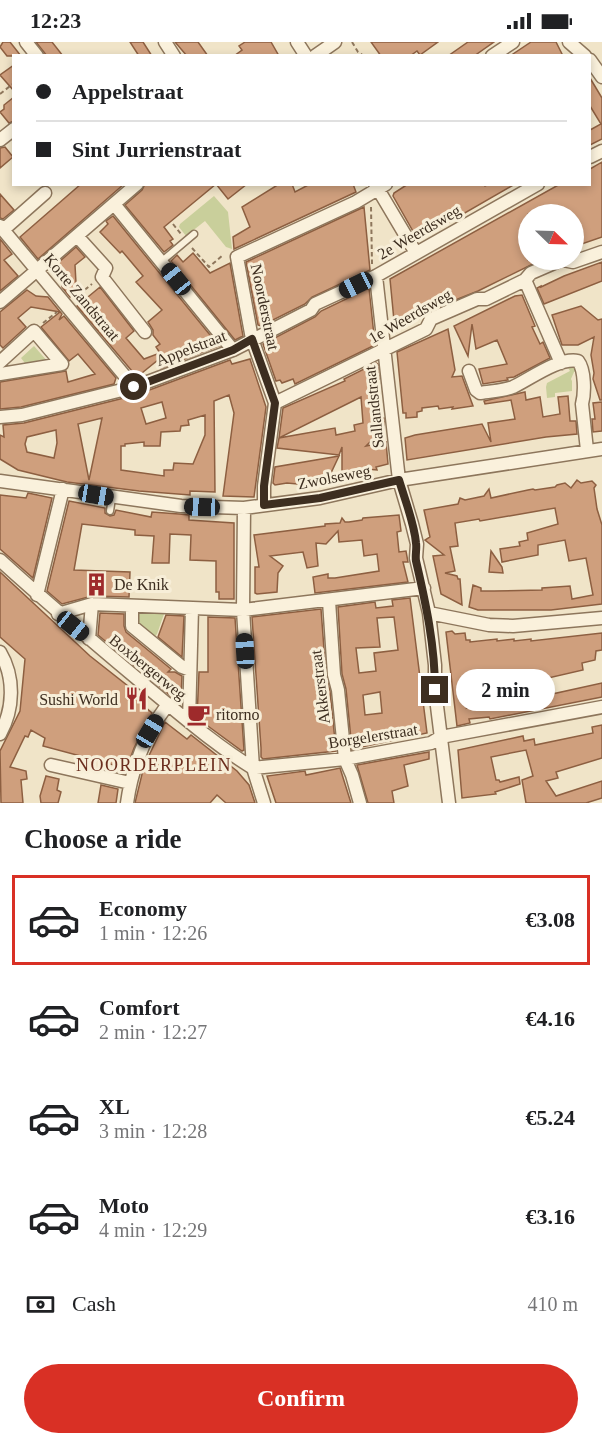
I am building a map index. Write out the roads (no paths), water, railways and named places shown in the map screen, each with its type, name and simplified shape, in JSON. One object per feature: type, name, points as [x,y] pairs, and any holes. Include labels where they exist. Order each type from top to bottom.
[{"type":"street","points":[[26,42],[35,54]]},
{"type":"street","points":[[318,54],[335,42]]},
{"type":"street","points":[[495,54],[513,42]]},
{"type":"street","points":[[569,42],[583,54]]},
{"type":"street","points":[[591,61],[602,77]]},
{"type":"street","points":[[0,302],[135,186]]},
{"type":"street","points":[[380,186],[416,253]]},
{"type":"street","name":"Noorderstraat","points":[[264,505],[264,486],[275,403],[252,339],[237,257],[380,186]]},
{"type":"street","name":"2e Weerdsweg","points":[[252,339],[311,309],[315,304],[376,276],[534,186]]},
{"type":"street","name":"Korte Zandstraat","points":[[45,193],[2,228],[134,387]]},
{"type":"street","points":[[114,204],[233,350]]},
{"type":"street","points":[[77,236],[106,268],[102,277],[145,332]]},
{"type":"street","name":"1e Weerdsweg","points":[[584,258],[602,252]]},
{"type":"street","name":"1e Weerdsweg","points":[[275,403],[426,329],[431,319],[477,299],[486,299],[525,280],[531,273],[538,270]]},
{"type":"street","name":"Sallandstraat","points":[[376,276],[399,480],[417,544],[416,558],[429,613],[449,803]]},
{"type":"street","points":[[525,280],[561,363]]},
{"type":"street","points":[[0,362],[34,331],[62,364],[0,374]]},
{"type":"street","name":"Appelstraat","points":[[0,417],[22,415],[134,387],[233,350],[252,339]]},
{"type":"street","points":[[469,371],[476,390],[480,393],[508,388],[571,359],[578,361],[581,365],[587,450]]},
{"type":"street","name":"Zwolseweg","points":[[0,481],[181,506],[244,508],[320,498],[399,480],[602,449]]},
{"type":"street","points":[[37,595],[63,489]]},
{"type":"street","points":[[244,508],[243,610],[253,768],[264,803]]},
{"type":"street","name":"Boxbergerweg","points":[[0,560],[58,614],[189,721],[253,768]]},
{"type":"street","points":[[58,614],[92,604],[243,610],[424,588]]},
{"type":"street","name":"Akkerstraat","points":[[328,601],[334,675],[338,690],[345,759],[360,803]]},
{"type":"street","points":[[89,639],[92,604]]},
{"type":"street","points":[[132,606],[132,626],[190,670]]},
{"type":"street","points":[[189,721],[192,609]]},
{"type":"street","points":[[429,613],[489,625],[513,626],[602,618]]},
{"type":"street","points":[[0,652],[8,669],[11,689],[7,718],[0,734]]},
{"type":"street","points":[[127,803],[130,783],[150,731],[168,704]]},
{"type":"street","name":"Borgelerstraat","points":[[253,768],[345,759],[431,743],[441,737],[602,707]]},
{"type":"street","points":[[51,765],[130,783]]},
{"type":"lane","points":[[162,261],[194,234]]},
{"type":"lane","points":[[110,511],[112,498]]},
{"type":"place","name":"De Knik","points":[[96,584]]},
{"type":"place","name":"Sushi World","points":[[136,699]]},
{"type":"place","name":"ritorno","points":[[198,714]]},
{"type":"district","name":"NOORDERPLEIN","points":[[154,765]]}]
